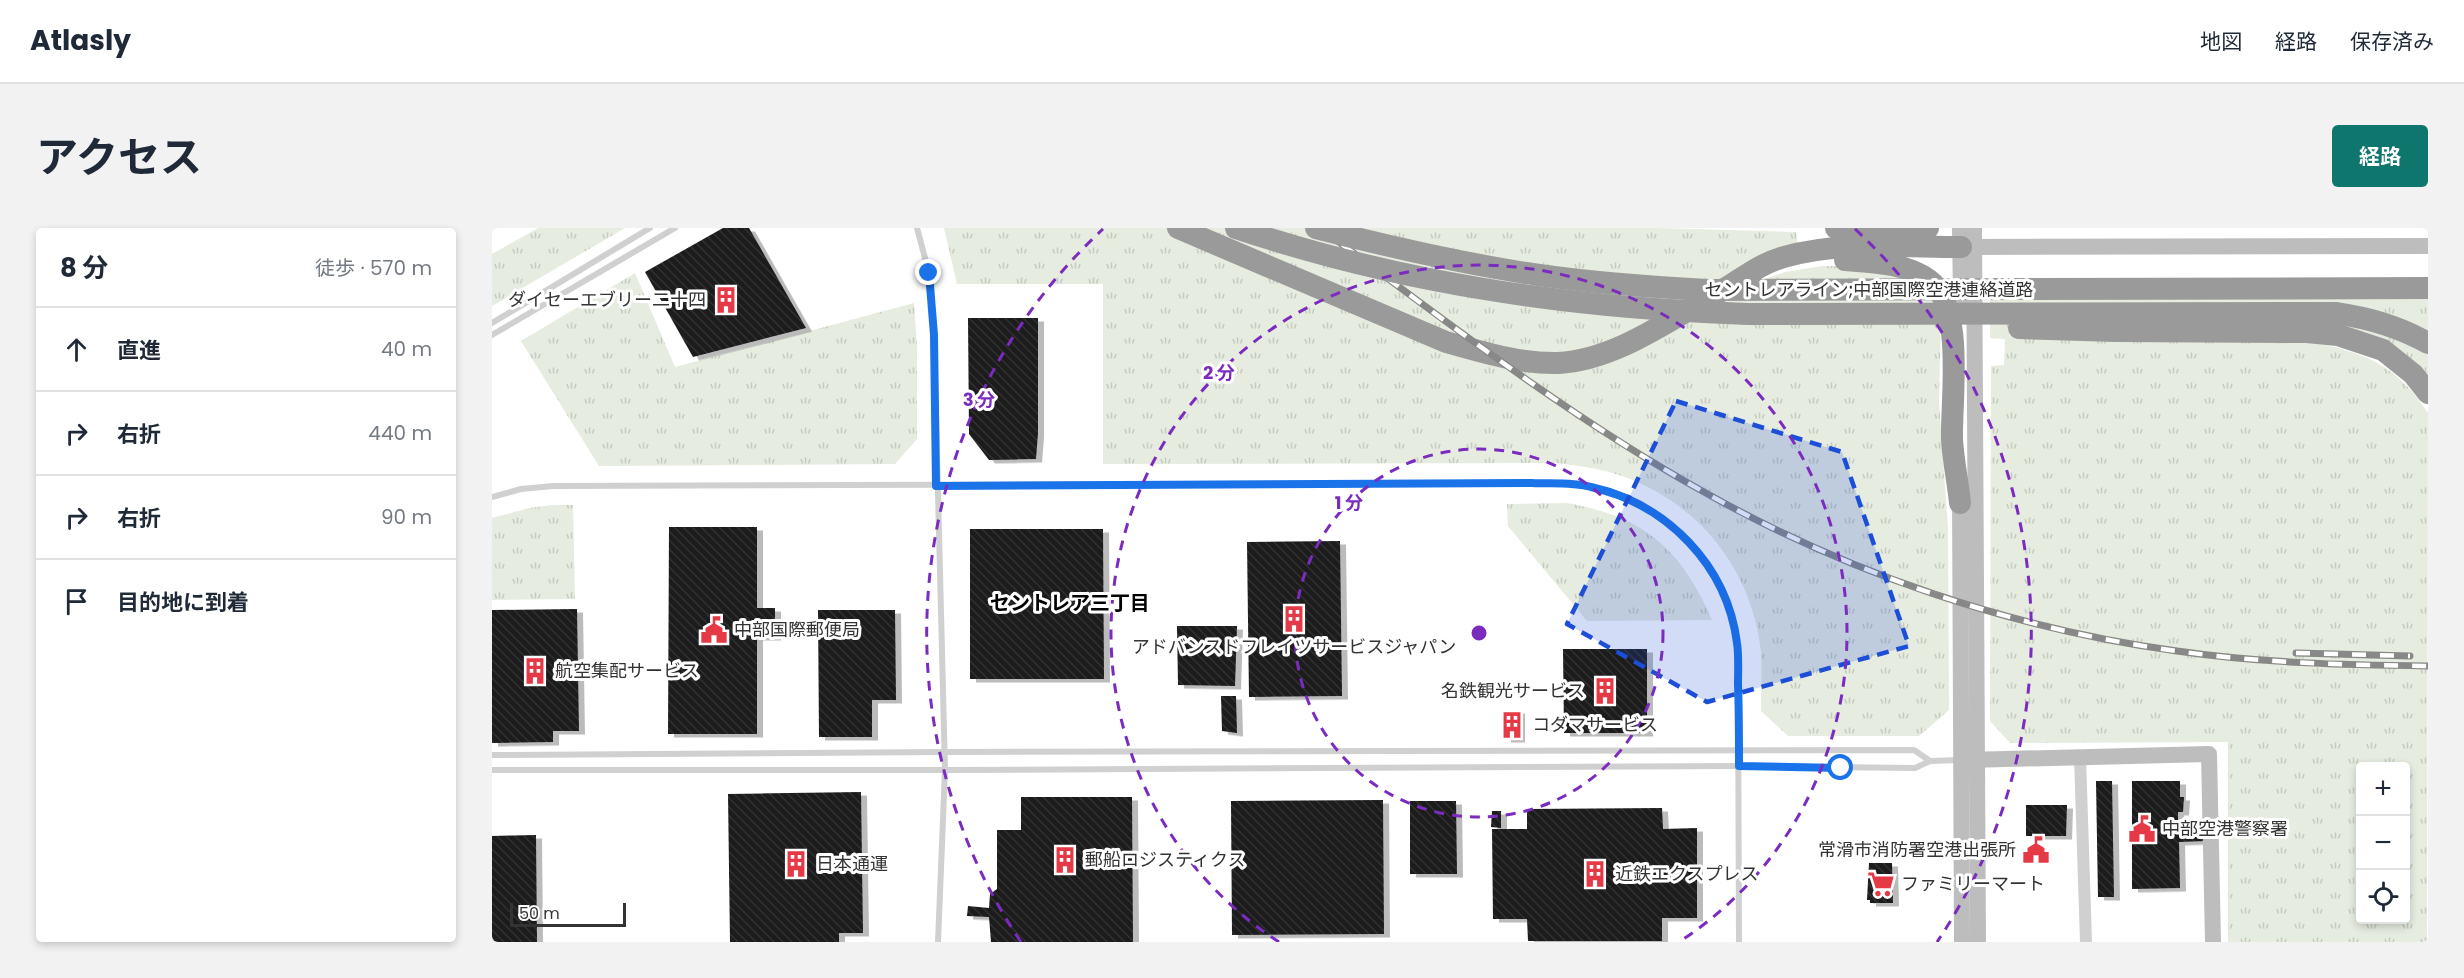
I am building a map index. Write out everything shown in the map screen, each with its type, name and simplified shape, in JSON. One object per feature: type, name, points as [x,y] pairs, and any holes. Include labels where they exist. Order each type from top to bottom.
[{"type":"highway","points":[[1178,228],[1446,342],[1533,362],[1559,363],[1583,359],[1620,346],[1767,263],[1809,251],[1840,247],[1965,240]]},
{"type":"highway","name":"セントレアライン;中部国際空港連絡道路","points":[[1236,228],[1283,244],[1359,264],[1479,289],[1596,305],[1662,311],[1748,314],[2335,313],[2385,323],[2428,343]]},
{"type":"highway","name":"セントレアライン;中部国際空港連絡道路","points":[[1316,228],[1435,257],[1539,275],[1607,283],[1707,290],[2428,288]]},
{"type":"highway","points":[[1836,228],[1928,228]]},
{"type":"highway","points":[[1724,289],[1788,264],[1843,259],[1897,267],[1915,272],[1930,281],[1941,295],[1947,308],[1952,334],[1952,442],[1960,503]]},
{"type":"highway","points":[[1748,314],[1839,323],[2061,330],[2321,333],[2351,338],[2383,350],[2413,374],[2428,393]]},
{"type":"street","points":[[1974,228],[1965,240],[1960,503],[1978,942]]},
{"type":"street","points":[[1965,240],[2428,246]]},
{"type":"street","points":[[1962,942],[1970,759],[1965,240]]},
{"type":"street","points":[[1970,759],[2209,753],[2213,942]]},
{"type":"street","points":[[2080,756],[2086,942]]},
{"type":"lane","points":[[492,323],[650,228]]},
{"type":"lane","points":[[492,335],[675,228]]},
{"type":"lane","points":[[917,228],[929,273],[934,335],[936,486],[945,770],[938,942]]},
{"type":"lane","points":[[492,497],[520,489],[553,486],[1532,483],[1589,486],[1615,494],[1662,518],[1681,533],[1701,555],[1718,584],[1731,614],[1737,644],[1740,940]]},
{"type":"lane","points":[[492,755],[1914,750],[1930,761]]},
{"type":"lane","points":[[492,770],[1739,766],[1914,768],[1930,761],[1970,759]]},
{"type":"highlighted area","points":[[1676,401],[1842,452],[1909,646],[1707,702],[1567,624]]},
{"type":"green space","points":[[538,228],[625,228],[492,306],[492,254]]},
{"type":"green space","points":[[944,228],[1657,228],[1796,232],[1798,248],[1753,262],[1762,280],[1785,272],[1822,266],[1851,266],[1893,273],[1931,296],[1941,319],[1939,402],[1948,528],[1949,710],[1919,736],[1788,736],[1761,711],[1761,652],[1755,620],[1745,590],[1731,563],[1713,538],[1691,516],[1666,498],[1639,483],[1609,472],[1555,463],[1103,464],[1103,284],[957,284]]},
{"type":"green space","points":[[635,273],[675,367],[914,303],[917,346],[917,439],[895,464],[599,466],[521,341]]},
{"type":"green space","points":[[2428,297],[2428,384],[2394,350],[2325,345],[2357,354],[2384,367],[2407,386],[2428,413],[2427,942],[2228,942],[2228,742],[2010,743],[1990,721],[1991,366],[2004,365],[2005,339],[1990,338],[1990,298]]},
{"type":"green space","points":[[1567,503],[1618,517],[1639,527],[1657,540],[1673,555],[1687,574],[1712,620],[1587,621],[1508,526],[1507,504]]},
{"type":"green space","points":[[573,505],[575,599],[492,600],[492,518],[529,508]]},
{"type":"building","name":"ダイセーエブリー二十四","points":[[723,228],[749,228],[806,328],[693,357],[645,272]]},
{"type":"building","points":[[968,318],[1038,318],[1036,459],[989,460],[969,434]]},
{"type":"building","points":[[669,527],[757,527],[757,608],[775,608],[775,637],[757,637],[757,734],[668,734]]},
{"type":"building","points":[[970,529],[1103,529],[1104,679],[970,679]]},
{"type":"building","name":"アドバンスドフレイツサービスジャパン","points":[[1340,541],[1342,696],[1249,697],[1247,542]]},
{"type":"building","name":"航空集配サービス","points":[[577,609],[579,731],[553,731],[553,742],[492,743],[492,610]]},
{"type":"building","points":[[818,610],[895,610],[896,700],[872,700],[872,737],[819,737]]},
{"type":"building","points":[[1177,626],[1237,626],[1235,686],[1178,685]]},
{"type":"building","name":"名鉄観光サービス","points":[[1563,649],[1647,649],[1647,733],[1564,733]]},
{"type":"building","points":[[1221,696],[1236,696],[1237,733],[1222,731]]},
{"type":"building","name":"コダマサービス","points":[[1506,710],[1519,710],[1519,739],[1505,739]]},
{"type":"building","points":[[2096,781],[2112,781],[2114,897],[2098,897]]},
{"type":"building","points":[[2132,781],[2180,781],[2180,797],[2184,797],[2183,812],[2178,812],[2178,826],[2206,826],[2206,841],[2179,842],[2180,888],[2132,889]]},
{"type":"building","name":"日本通運","points":[[861,792],[863,933],[839,933],[839,942],[730,942],[728,794]]},
{"type":"building","name":"郵船ロジスティクス","points":[[1021,797],[1132,797],[1133,942],[991,942],[989,917],[967,916],[968,906],[989,908],[990,894],[997,889],[997,830],[1021,830]]},
{"type":"building","points":[[1383,800],[1384,934],[1232,935],[1231,801]]},
{"type":"building","points":[[1410,801],[1456,801],[1457,874],[1410,874]]},
{"type":"building","points":[[2026,805],[2067,805],[2066,836],[2026,836]]},
{"type":"building","name":"近鉄エクスプレス","points":[[1662,808],[1663,829],[1697,828],[1697,918],[1662,918],[1662,941],[1528,941],[1527,919],[1493,919],[1492,829],[1527,829],[1527,809]]},
{"type":"building","points":[[1492,811],[1501,811],[1501,828],[1491,827]]},
{"type":"building","points":[[536,835],[537,942],[492,942],[492,836]]},
{"type":"building","points":[[1869,863],[1892,863],[1893,903],[1870,903],[1870,900],[1867,900]]},
{"type":"railway","points":[[1320,228],[1460,332],[1604,432],[1704,492],[1759,521],[1874,572],[1933,594],[1993,612],[2115,641],[2208,655],[2271,661],[2428,666]]},
{"type":"railway","points":[[2296,653],[2410,656]]},
{"type":"place","name":"ダイセーエブリー二十四","points":[[726,300]]},
{"type":"place","name":"アドバンスドフレイツサービスジャパン","points":[[1294,619]]},
{"type":"place","name":"中部国際郵便局","points":[[714,630]]},
{"type":"place","name":"航空集配サービス","points":[[535,671]]},
{"type":"place","name":"名鉄観光サービス","points":[[1605,691]]},
{"type":"place","name":"コダマサービス","points":[[1512,725]]},
{"type":"place","name":"中部空港警察署","points":[[2142,829]]},
{"type":"place","name":"常滑市消防署空港出張所","points":[[2036,850]]},
{"type":"place","name":"郵船ロジスティクス","points":[[1065,860]]},
{"type":"place","name":"日本通運","points":[[796,864]]},
{"type":"place","name":"近鉄エクスプレス","points":[[1595,874]]},
{"type":"place","name":"ファミリーマート","points":[[1881,884]]},
{"type":"district","name":"セントレア三丁目","points":[[1070,603]]},
{"type":"route","points":[[929,273],[934,335],[936,486],[1532,483],[1589,486],[1615,494],[1637,503],[1681,533],[1701,555],[1718,584],[1731,614],[1737,644],[1739,766],[1841,768]]}]
